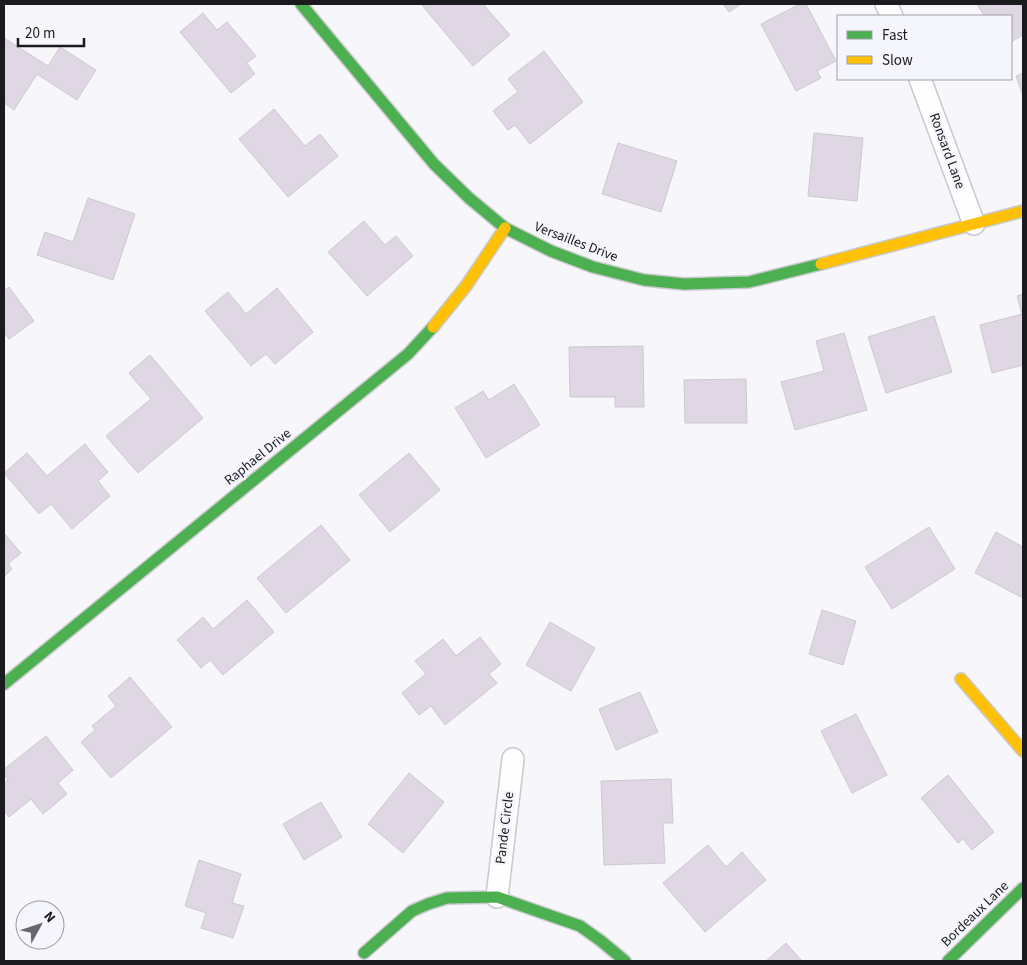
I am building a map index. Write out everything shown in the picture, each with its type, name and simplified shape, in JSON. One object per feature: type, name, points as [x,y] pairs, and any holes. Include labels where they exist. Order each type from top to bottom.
[{"type":"street","name":"Versailles Drive","points":[[301,4],[434,164],[469,198],[505,228],[550,251],[593,268],[644,280],[684,284],[749,282],[1023,211]]},
{"type":"street","name":"Ronsard Lane","points":[[920,80],[974,224]]},
{"type":"street","name":"Raphael Drive","points":[[4,684],[408,354],[466,286],[505,228]]},
{"type":"street","points":[[961,679],[1023,751]]},
{"type":"street","name":"Pande Circle","points":[[498,898],[513,759]]},
{"type":"street","name":"Bordeaux Lane","points":[[948,961],[1023,888]]},
{"type":"street","points":[[364,953],[412,910],[447,898],[498,898],[580,926],[625,961]]},
{"type":"building","points":[[421,4],[483,4],[510,35],[473,66]]},
{"type":"building","points":[[723,4],[741,4],[729,12]]},
{"type":"building","points":[[800,4],[806,4],[836,61],[817,71],[821,78],[796,91],[761,24]]},
{"type":"building","points":[[977,4],[1023,4],[1023,35],[1012,41],[1012,15],[983,15]]},
{"type":"building","points":[[203,13],[217,30],[227,22],[256,56],[247,63],[255,74],[231,93],[180,32]]},
{"type":"building","points":[[4,38],[48,66],[60,47],[96,70],[77,100],[37,74],[14,110],[4,103]]},
{"type":"building","points":[[544,51],[583,102],[530,144],[515,125],[508,130],[493,111],[518,92],[508,79]]},
{"type":"building","points":[[1023,73],[1023,96],[1016,76]]},
{"type":"building","points":[[274,109],[305,146],[320,134],[338,156],[288,197],[239,139]]},
{"type":"building","points":[[814,133],[863,138],[857,201],[808,196]]},
{"type":"building","points":[[618,143],[677,161],[661,212],[602,194]]},
{"type":"building","points":[[88,198],[135,214],[113,280],[37,255],[45,232],[73,242]]},
{"type":"building","points":[[364,221],[385,245],[396,236],[413,256],[367,296],[328,252]]},
{"type":"building","points":[[9,287],[34,321],[9,339],[4,332],[4,291]]},
{"type":"building","points":[[277,288],[313,332],[275,364],[266,354],[251,366],[205,311],[228,292],[246,314]]},
{"type":"building","points":[[1023,294],[1023,365],[992,373],[980,325],[1022,314],[1017,296]]},
{"type":"building","points":[[934,316],[952,372],[886,393],[868,337]]},
{"type":"building","points":[[844,333],[867,410],[795,430],[781,382],[824,371],[816,341]]},
{"type":"building","points":[[643,346],[644,407],[615,407],[615,397],[570,397],[569,347]]},
{"type":"building","points":[[150,355],[203,418],[138,473],[106,436],[151,399],[129,373]]},
{"type":"building","points":[[746,379],[747,423],[685,423],[684,380]]},
{"type":"building","points":[[514,384],[540,425],[486,458],[455,408],[483,391],[489,400]]},
{"type":"building","points":[[85,444],[108,472],[98,481],[110,496],[72,529],[51,504],[39,514],[4,473],[27,453],[47,476]]},
{"type":"building","points":[[409,453],[440,490],[390,532],[359,495]]},
{"type":"building","points":[[321,525],[350,560],[286,613],[257,578]]},
{"type":"building","points":[[929,527],[955,569],[892,609],[865,567]]},
{"type":"building","points":[[996,532],[1023,547],[1023,598],[975,573]]},
{"type":"building","points":[[4,533],[21,553],[8,564],[12,569],[4,577]]},
{"type":"building","points":[[247,600],[274,632],[223,675],[210,660],[201,668],[177,640],[203,617],[213,629]]},
{"type":"building","points":[[822,610],[856,621],[843,665],[809,654]]},
{"type":"building","points":[[550,622],[595,648],[571,691],[526,665]]},
{"type":"building","points":[[480,637],[501,664],[489,674],[497,683],[445,725],[431,706],[419,715],[402,693],[426,674],[415,661],[443,639],[456,656]]},
{"type":"building","points":[[130,677],[172,727],[111,778],[81,742],[95,730],[92,726],[116,706],[108,696]]},
{"type":"building","points":[[640,692],[658,732],[616,750],[599,709]]},
{"type":"building","points":[[856,714],[887,775],[852,793],[821,731]]},
{"type":"building","points":[[46,736],[73,770],[58,783],[67,794],[43,814],[31,799],[9,817],[4,811],[4,783],[8,780],[4,774],[4,769]]},
{"type":"building","points":[[409,773],[444,802],[403,853],[368,824]]},
{"type":"building","points":[[948,775],[994,832],[972,850],[963,839],[958,843],[921,798]]},
{"type":"building","points":[[671,779],[673,823],[663,823],[665,863],[604,865],[601,781]]},
{"type":"building","points":[[321,802],[342,837],[304,860],[283,824]]},
{"type":"building","points":[[708,845],[726,867],[742,852],[766,880],[705,932],[663,883]]},
{"type":"building","points":[[199,860],[241,874],[232,903],[244,906],[233,938],[201,928],[206,913],[185,906]]},
{"type":"building","points":[[786,943],[802,961],[766,961]]},
{"type":"traffic: fast","points":[[301,4],[434,164],[469,198],[505,228],[551,251],[593,267],[644,280],[684,284],[749,282],[821,264]]},
{"type":"traffic: fast","points":[[4,684],[408,354],[433,327]]},
{"type":"traffic: fast","points":[[948,961],[1023,888]]},
{"type":"traffic: fast","points":[[364,953],[412,911],[428,904],[447,898],[497,897],[580,926],[625,961]]},
{"type":"traffic: slow","points":[[821,264],[1023,211]]},
{"type":"traffic: slow","points":[[433,327],[466,286],[505,228]]},
{"type":"traffic: slow","points":[[961,679],[1023,751]]}]
